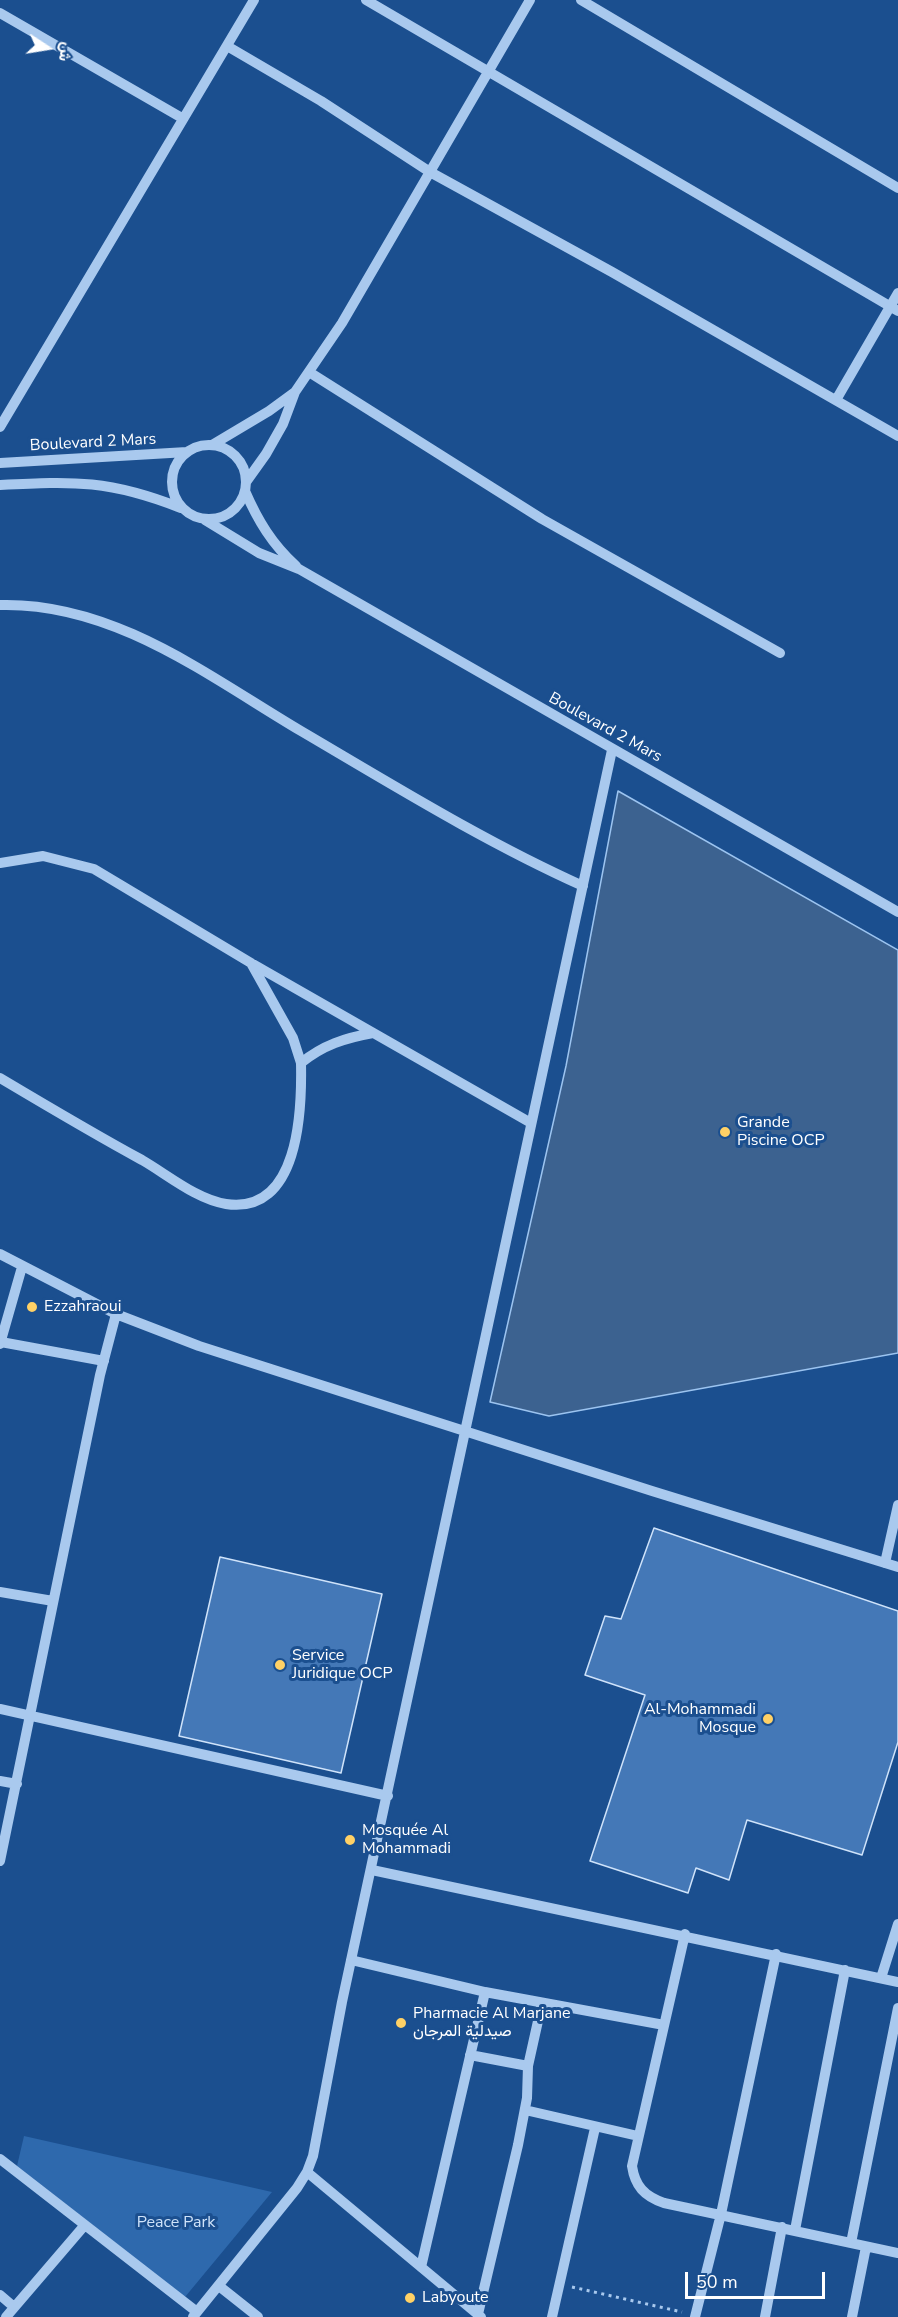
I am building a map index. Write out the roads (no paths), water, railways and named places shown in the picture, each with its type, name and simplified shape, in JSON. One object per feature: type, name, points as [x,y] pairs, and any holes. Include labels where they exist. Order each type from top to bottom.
[{"type":"street","points":[[0,427],[116,234],[182,117],[254,0]]},
{"type":"street","points":[[366,0],[894,309]]},
{"type":"street","points":[[246,486],[283,424],[295,392],[342,323],[530,0]]},
{"type":"street","points":[[581,0],[898,188]]},
{"type":"street","points":[[0,13],[182,117]]},
{"type":"street","points":[[227,45],[321,101],[430,172],[612,272],[898,436]]},
{"type":"street","points":[[836,400],[894,309],[898,293]]},
{"type":"street","points":[[309,372],[542,519],[780,653]]},
{"type":"street","points":[[212,445],[269,411],[295,392]]},
{"type":"street","points":[[181,508],[172,492],[171,483],[175,466],[187,452],[203,445],[221,447],[236,457],[245,473],[246,486],[243,499],[231,513],[214,520],[205,520]]},
{"type":"street","name":"Boulevard 2 Mars","points":[[0,463],[187,452]]},
{"type":"street","points":[[0,485],[68,481],[97,483],[149,495],[205,520],[259,554],[298,569]]},
{"type":"street","points":[[246,486],[264,529],[276,547],[298,569]]},
{"type":"street","name":"Boulevard 2 Mars","points":[[298,569],[898,912]]},
{"type":"street","points":[[0,605],[48,609],[87,617],[160,646],[446,814],[540,866],[583,886]]},
{"type":"street","points":[[0,2158],[195,2315],[307,2172],[313,2156],[351,1960],[612,750]]},
{"type":"street","points":[[0,863],[43,856],[94,870],[251,963],[531,1123]]},
{"type":"street","points":[[0,1078],[72,1122],[200,1194],[226,1204],[256,1200],[267,1193],[286,1171],[298,1124],[301,1063],[293,1038],[251,963]]},
{"type":"street","points":[[301,1063],[335,1042],[373,1033]]},
{"type":"street","points":[[0,1254],[22,1268],[116,1314],[199,1346],[898,1567]]},
{"type":"street","points":[[22,1268],[4,1313],[0,1343],[104,1361]]},
{"type":"street","points":[[0,1861],[53,1601],[116,1314]]},
{"type":"street","points":[[885,1563],[898,1505]]},
{"type":"street","points":[[0,1592],[53,1601]]},
{"type":"street","points":[[0,1709],[388,1796]]},
{"type":"street","points":[[0,1781],[17,1784]]},
{"type":"street","points":[[372,1870],[685,1934],[898,1982]]},
{"type":"street","points":[[881,1978],[898,1924]]},
{"type":"street","points":[[685,1934],[632,2166],[634,2178],[644,2193],[664,2203],[898,2253]]},
{"type":"street","points":[[696,2316],[721,2214],[776,1954]]},
{"type":"street","points":[[351,1960],[485,1992],[664,2025]]},
{"type":"street","points":[[795,2230],[845,1970]]},
{"type":"street","points":[[421,2267],[485,1992]]},
{"type":"street","points":[[307,2172],[480,2315],[525,2110],[528,2066],[542,2003]]},
{"type":"street","points":[[851,2243],[898,2008]]},
{"type":"street","points":[[470,2055],[528,2066]]},
{"type":"street","points":[[525,2110],[595,2128],[638,2136]]},
{"type":"street","points":[[552,2317],[595,2128]]},
{"type":"street","points":[[6,2317],[84,2226]]},
{"type":"street","points":[[765,2317],[782,2227]]},
{"type":"street","points":[[852,2317],[866,2247]]},
{"type":"street","points":[[219,2286],[258,2317]]},
{"type":"street","points":[[0,2295],[14,2307]]},
{"type":"place","name":"Grande Piscine OCP","points":[[725,1132]]},
{"type":"place","name":"Ezzahraoui","points":[[32,1307]]},
{"type":"place","name":"Service Juridique OCP","points":[[280,1665]]},
{"type":"place","name":"Al-Mohammadi Mosque","points":[[768,1719]]},
{"type":"place","name":"Mosquée Al Mohammadi","points":[[350,1840]]},
{"type":"place","name":"Pharmacie Al Marjane صيدلية المرجان","points":[[401,2023]]},
{"type":"place","name":"Labyoute","points":[[410,2298]]},
{"type":"park label","name":"Peace Park","points":[[176,2223]]}]
